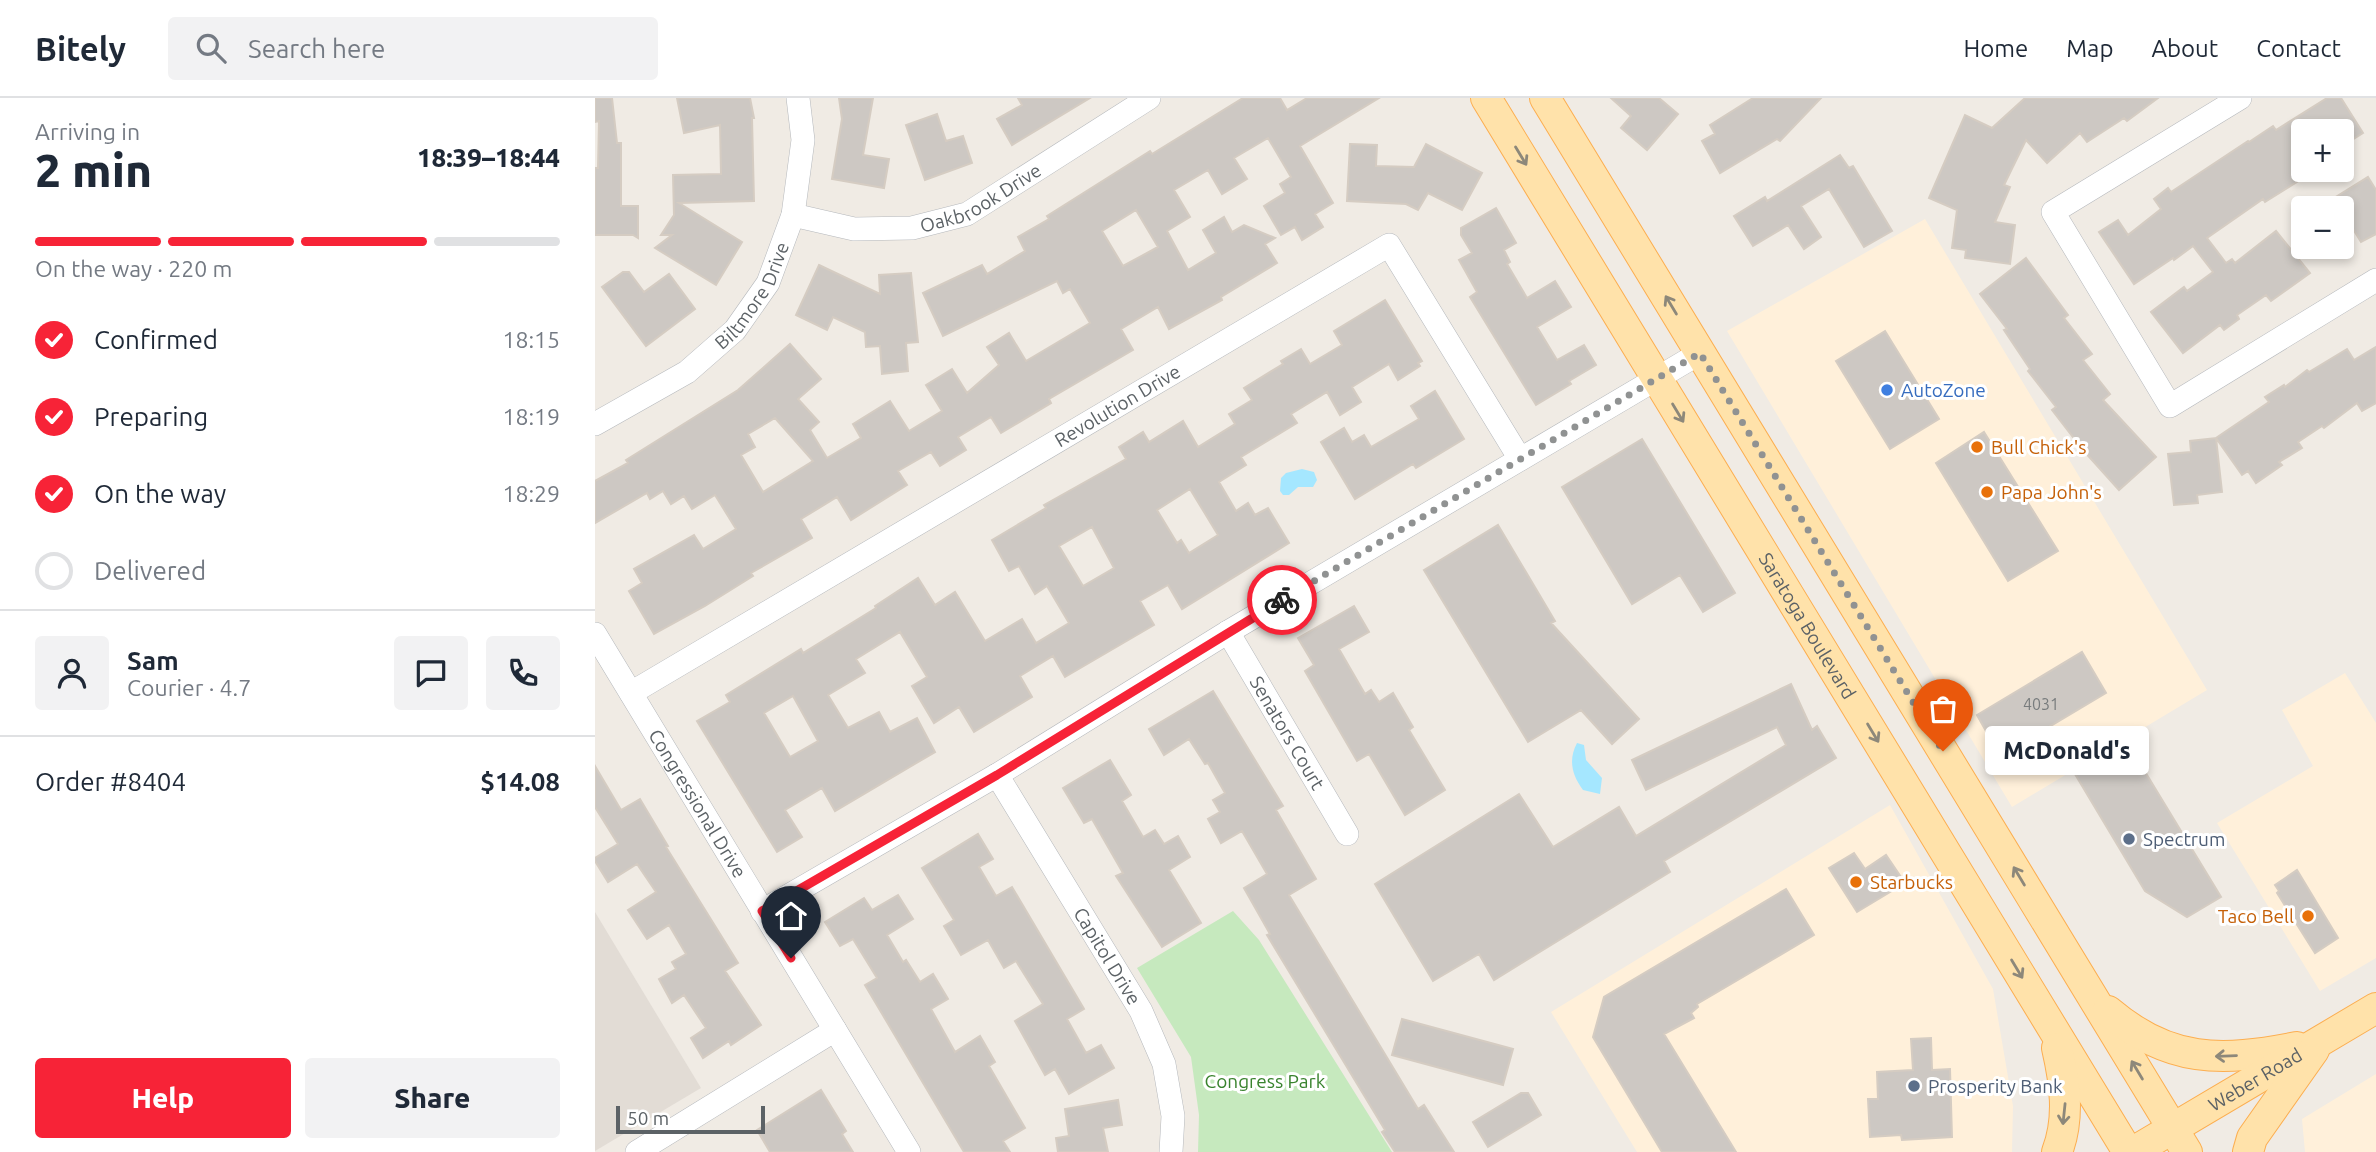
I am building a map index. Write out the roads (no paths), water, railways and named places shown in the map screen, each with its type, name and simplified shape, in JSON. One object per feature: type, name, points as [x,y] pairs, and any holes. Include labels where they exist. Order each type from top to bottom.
[{"type":"main road","name":"Saratoga Boulevard","points":[[1486,98],[2052,1027],[2131,1152]]},
{"type":"main road","points":[[1545,98],[2180,1140]]},
{"type":"main road","points":[[2094,999],[2129,1029],[2163,1046],[2195,1056],[2266,1054],[2318,1043]]},
{"type":"main road","name":"Weber Road","points":[[2131,1152],[2180,1140],[2318,1043],[2376,1008]]},
{"type":"main road","points":[[2052,1027],[2063,1073],[2066,1107],[2057,1152]]},
{"type":"main road","points":[[2248,1152],[2252,1138],[2318,1043]]},
{"type":"street","name":"Biltmore Drive","points":[[595,424],[687,372],[735,331],[768,283],[793,215],[803,140],[798,98]]},
{"type":"street","name":"Oakbrook Drive","points":[[793,215],[854,229],[912,228],[967,214],[1120,105],[1149,98]]},
{"type":"street","points":[[2240,98],[2053,212],[2170,406],[2376,280]]},
{"type":"street","name":"Revolution Drive","points":[[631,693],[1389,245],[1520,459]]},
{"type":"street","points":[[762,911],[997,775],[1228,632],[1700,353]]},
{"type":"street","name":"Senators Court","points":[[1228,632],[1347,834]]},
{"type":"street","name":"Congressional Drive","points":[[595,634],[909,1152]]},
{"type":"street","name":"Capitol Drive","points":[[997,775],[1141,1011],[1164,1064],[1173,1116],[1171,1152]]},
{"type":"street","points":[[637,1152],[835,1030]]},
{"type":"water","points":[[1302,469],[1314,472],[1317,480],[1313,487],[1298,487],[1289,495],[1283,495],[1280,491],[1281,478],[1286,473]]},
{"type":"water","points":[[1577,743],[1584,745],[1586,760],[1602,778],[1600,794],[1583,790],[1576,779],[1572,761]]},
{"type":"place","name":"AutoZone","points":[[1887,390]]},
{"type":"place","name":"Bull Chick's","points":[[1977,447]]},
{"type":"place","name":"Papa John's","points":[[1987,492]]},
{"type":"place","name":"McDonald's","points":[[1943,751]]},
{"type":"place","name":"Spectrum","points":[[2129,839]]},
{"type":"place","name":"Starbucks","points":[[1856,882]]},
{"type":"place","name":"Taco Bell","points":[[2308,916]]},
{"type":"place","name":"Prosperity Bank","points":[[1914,1086]]},
{"type":"park label","name":"Congress Park","points":[[1265,1081]]}]
